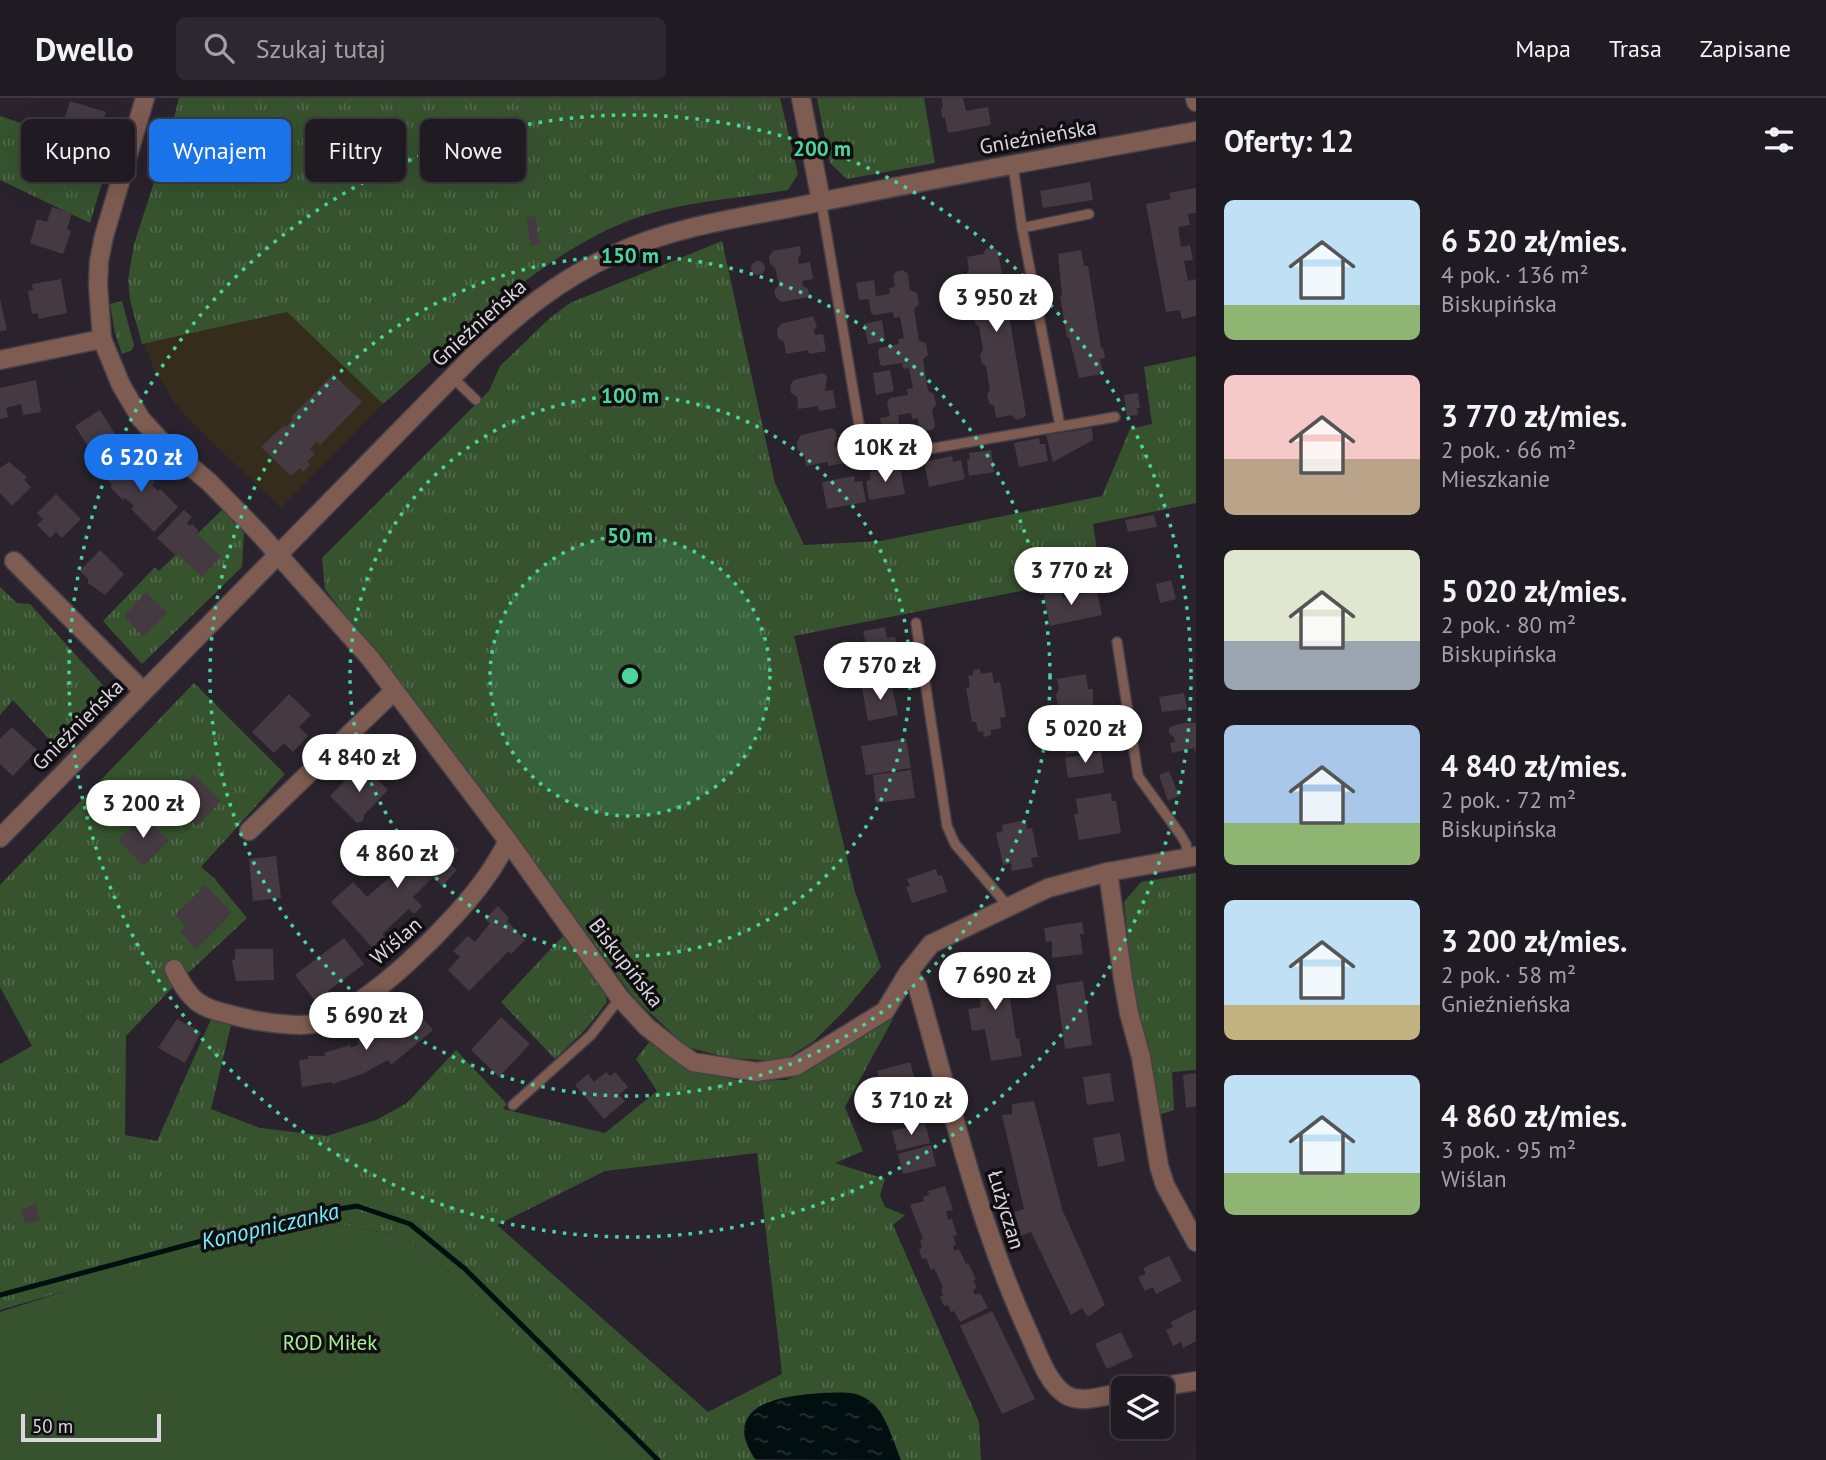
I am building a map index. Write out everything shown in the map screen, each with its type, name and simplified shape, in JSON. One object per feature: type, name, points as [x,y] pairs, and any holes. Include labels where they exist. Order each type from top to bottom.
[{"type":"street","name":"Biskupińska","points":[[145,98],[99,261],[102,339],[121,385],[141,419],[163,444],[209,482],[370,658],[508,841],[620,998],[647,1027],[693,1062],[757,1072],[796,1066],[816,1051],[855,1031],[885,1011],[930,944],[1048,888],[1108,872],[1192,856]]},
{"type":"street","points":[[801,98],[821,201]]},
{"type":"street","name":"Gnieźnieńska","points":[[0,838],[452,377],[521,311],[572,276],[616,253],[694,228],[821,201],[1196,131]]},
{"type":"street","points":[[0,360],[102,339]]},
{"type":"street","points":[[14,561],[143,691]]},
{"type":"street","points":[[249,831],[394,691]]},
{"type":"street","name":"Wiślan","points":[[174,969],[185,992],[199,1005],[258,1022],[312,1024],[350,1009],[447,927],[489,873],[508,841]]},
{"type":"street","points":[[1108,872],[1125,990],[1141,1057],[1159,1166],[1165,1185],[1196,1242]]},
{"type":"street","name":"Łużyczan","points":[[908,973],[917,985],[994,1251],[1036,1349],[1047,1370],[1065,1394],[1083,1399],[1111,1394]]},
{"type":"street","points":[[1174,1384],[1196,1381]]},
{"type":"lane","points":[[1013,165],[1022,228],[1060,426]]},
{"type":"lane","points":[[821,201],[865,460],[1115,417]]},
{"type":"lane","points":[[1022,228],[1089,214]]},
{"type":"lane","points":[[452,377],[476,400]]},
{"type":"lane","points":[[916,624],[947,826],[955,844],[1008,906]]},
{"type":"lane","points":[[1117,642],[1138,776],[1180,834],[1192,856]]},
{"type":"lane","points":[[513,1105],[591,1035],[620,998]]},
{"type":"shaded area","points":[[287,312],[383,404],[281,508],[190,421],[174,402],[153,367],[144,343]]},
{"type":"green space","points":[[179,98],[780,98],[798,174],[788,190],[672,208],[636,218],[601,233],[534,274],[502,299],[383,404],[287,312],[142,344],[130,300],[128,280],[134,244],[154,182],[291,182],[291,119],[174,119]]},
{"type":"green space","points":[[817,98],[924,98],[935,163],[847,179],[830,163]]},
{"type":"green space","points":[[0,116],[21,123],[21,182],[102,182],[90,223],[0,180]]},
{"type":"green space","points":[[722,241],[775,483],[804,545],[881,541],[1102,496],[1130,429],[1152,424],[1144,367],[1196,356],[1196,503],[1093,524],[1101,575],[794,636],[855,892],[881,967],[846,1009],[814,1041],[783,1061],[728,1058],[687,1047],[633,997],[561,898],[325,589],[322,558],[489,391],[500,366],[550,318],[570,303]]},
{"type":"green space","points":[[122,301],[134,345],[132,350],[122,354],[110,304]]},
{"type":"green space","points":[[223,509],[244,530],[242,567],[142,664],[103,621],[155,567],[159,571]]},
{"type":"green space","points":[[0,587],[17,603],[30,604],[110,693],[58,749],[13,700],[0,715]]},
{"type":"green space","points":[[194,683],[285,774],[201,867],[214,878],[247,918],[168,992],[126,1036],[125,1135],[157,1141],[212,1017],[232,1021],[211,1109],[260,1128],[327,1136],[376,1120],[407,1103],[456,1050],[507,1104],[503,1109],[605,1133],[657,1091],[636,1059],[650,1041],[680,1065],[706,1074],[743,1081],[786,1080],[810,1070],[823,1058],[893,1019],[845,1107],[863,1151],[835,1163],[885,1179],[880,1195],[885,1207],[905,1215],[893,1225],[979,1422],[981,1460],[901,1460],[880,1411],[758,1407],[744,1427],[747,1446],[756,1460],[648,1460],[452,1274],[402,1236],[331,1223],[239,1241],[0,1310],[0,1064],[32,1046],[0,987],[0,885]],"holes":[[[757,1153],[782,1374],[708,1412],[497,1225],[605,1171]]]},
{"type":"green space","points":[[1196,873],[1196,1070],[1172,1072],[1174,1110],[1159,1115],[1134,1001],[1124,902],[1141,882]]},
{"type":"green space","points":[[563,936],[603,985],[607,1002],[586,1029],[555,1059],[501,1002]]},
{"type":"green space","name":"ROD Miłek","points":[[331,1223],[402,1236],[452,1274],[648,1460],[0,1460],[0,1312],[126,1272],[239,1241]]},
{"type":"water","points":[[823,1393],[852,1393],[869,1400],[887,1424],[901,1460],[755,1459],[746,1440],[745,1425],[750,1414],[774,1400]]},
{"type":"building","points":[[942,98],[963,98],[966,111],[988,107],[991,125],[948,133],[945,117],[942,118]]},
{"type":"building","points":[[70,101],[106,112],[104,119],[65,118]]},
{"type":"building","points":[[1090,182],[1093,200],[1043,208],[1040,191]]},
{"type":"building","points":[[1196,188],[1196,213],[1188,214],[1190,225],[1178,227],[1181,247],[1190,245],[1193,260],[1184,261],[1188,281],[1196,279],[1196,316],[1182,319],[1180,310],[1166,312],[1146,204],[1171,199],[1169,193]]},
{"type":"building","points":[[52,207],[72,213],[67,229],[71,231],[63,254],[30,243],[37,219],[47,222]]},
{"type":"building","points":[[535,216],[540,244],[531,246],[526,218]]},
{"type":"building","points":[[800,246],[799,264],[810,262],[813,279],[802,281],[803,286],[808,289],[809,297],[782,302],[776,298],[774,290],[779,285],[769,257],[773,251]]},
{"type":"building","points":[[993,247],[998,251],[1026,415],[1016,420],[1012,415],[996,418],[994,406],[989,403],[986,366],[980,355],[983,350],[979,326],[975,324],[973,313],[976,309],[972,286],[966,275],[969,270],[967,257],[983,254],[986,249]]},
{"type":"building","points":[[1081,250],[1084,266],[1088,266],[1101,348],[1105,358],[1100,359],[1103,374],[1079,378],[1069,337],[1067,338],[1060,296],[1058,254]]},
{"type":"building","points":[[755,261],[761,261],[765,268],[761,275],[755,275],[751,271],[751,265]]},
{"type":"building","points":[[903,270],[908,274],[910,290],[917,293],[919,304],[914,309],[919,341],[926,343],[928,355],[923,359],[928,391],[934,394],[936,405],[932,410],[935,426],[932,430],[925,431],[919,428],[918,418],[912,419],[911,413],[898,415],[900,431],[883,435],[880,418],[890,416],[887,402],[890,398],[908,395],[907,389],[913,388],[909,368],[903,369],[902,363],[883,366],[880,364],[880,348],[899,344],[898,339],[904,338],[900,317],[894,318],[893,312],[874,315],[871,313],[869,299],[859,300],[856,283],[874,280],[876,296],[890,294],[889,288],[895,287],[893,276]]},
{"type":"building","points":[[61,279],[67,313],[39,319],[38,313],[32,314],[28,291],[33,290],[32,284]]},
{"type":"building","points":[[0,299],[7,330],[0,331]]},
{"type":"building","points":[[813,316],[817,326],[815,335],[823,334],[826,351],[809,354],[808,350],[786,354],[784,342],[778,338],[777,329],[781,324]]},
{"type":"building","points":[[882,320],[885,341],[868,344],[864,324]]},
{"type":"building","points":[[890,370],[894,391],[876,395],[873,373]]},
{"type":"building","points":[[822,373],[827,376],[825,391],[833,390],[836,408],[819,411],[818,406],[798,409],[797,397],[791,393],[790,385],[794,380]]},
{"type":"building","points":[[333,374],[362,402],[320,445],[317,442],[310,449],[315,454],[307,461],[310,465],[303,472],[300,468],[291,476],[261,447],[284,425],[286,427],[293,419],[291,417]]},
{"type":"building","points":[[36,380],[41,412],[23,415],[21,404],[6,408],[8,417],[0,419],[0,388]]},
{"type":"building","points":[[1138,393],[1138,415],[1127,416],[1124,395]]},
{"type":"building","points":[[100,410],[115,434],[90,450],[75,426]]},
{"type":"building","points":[[832,428],[837,438],[835,447],[842,446],[845,463],[828,466],[828,462],[806,466],[804,454],[798,450],[797,442],[801,435]]},
{"type":"building","points":[[1092,428],[1093,440],[1053,462],[1046,435]]},
{"type":"building","points":[[1039,438],[1040,444],[1045,444],[1048,461],[1019,467],[1014,443]]},
{"type":"building","points":[[991,450],[994,472],[969,476],[969,453]]},
{"type":"building","points":[[127,456],[144,477],[147,474],[155,482],[152,485],[158,491],[160,489],[178,507],[154,532],[131,509],[134,506],[125,498],[123,500],[110,487],[112,485],[104,476]]},
{"type":"building","points":[[952,456],[953,462],[961,460],[965,479],[929,487],[924,462]]},
{"type":"building","points":[[9,462],[27,477],[24,480],[31,487],[12,506],[0,493],[0,468]]},
{"type":"building","points":[[900,467],[905,494],[869,500],[866,481],[871,480],[870,472]]},
{"type":"building","points":[[854,476],[855,482],[862,481],[866,502],[827,509],[822,482]]},
{"type":"building","points":[[56,494],[81,519],[62,538],[56,532],[50,538],[37,525],[43,519],[37,513]]},
{"type":"building","points":[[184,510],[192,517],[187,523],[199,531],[197,533],[221,557],[202,577],[157,538]]},
{"type":"building","points":[[1154,515],[1157,527],[1128,532],[1125,520]]},
{"type":"building","points":[[100,550],[124,574],[105,595],[88,583],[88,579],[80,571]]},
{"type":"building","points":[[1171,580],[1176,599],[1160,603],[1156,584]]},
{"type":"building","points":[[1061,589],[1063,598],[1097,591],[1102,615],[1050,626],[1043,592]]},
{"type":"building","points":[[146,592],[167,613],[143,637],[124,616]]},
{"type":"building","points":[[885,627],[887,638],[895,637],[897,647],[889,649],[891,660],[870,664],[863,631]]},
{"type":"building","points":[[980,669],[981,674],[992,672],[994,683],[1000,682],[1006,717],[1000,718],[1001,728],[991,730],[991,735],[984,737],[983,731],[978,732],[976,722],[972,722],[966,688],[970,687],[968,676],[973,675],[973,670]]},
{"type":"building","points":[[1086,674],[1088,689],[1093,689],[1093,705],[1100,732],[1094,733],[1096,749],[1066,754],[1056,695],[1059,689],[1057,679]]},
{"type":"building","points":[[891,682],[898,715],[868,721],[862,688]]},
{"type":"building","points":[[1184,693],[1187,709],[1162,712],[1159,697]]},
{"type":"building","points":[[289,694],[311,715],[299,727],[308,736],[293,752],[284,743],[274,753],[252,732]]},
{"type":"building","points":[[1185,723],[1196,723],[1196,754],[1194,748],[1172,753],[1170,743],[1175,742],[1169,729]]},
{"type":"building","points":[[12,727],[37,750],[13,776],[0,764],[0,739]]},
{"type":"building","points":[[906,739],[911,768],[866,775],[861,746]]},
{"type":"building","points":[[1101,752],[1104,773],[1068,778],[1065,758]]},
{"type":"building","points":[[361,764],[388,790],[364,815],[363,821],[357,823],[330,796]]},
{"type":"building","points":[[911,770],[915,798],[876,803],[873,775]]},
{"type":"building","points":[[1169,771],[1179,796],[1168,801],[1159,775]]},
{"type":"building","points":[[193,774],[221,801],[197,826],[169,798]]},
{"type":"building","points":[[1111,793],[1112,801],[1116,801],[1121,833],[1079,840],[1074,814],[1078,814],[1076,799]]},
{"type":"building","points":[[142,815],[169,840],[144,866],[118,841]]},
{"type":"building","points":[[1026,820],[1027,829],[1032,828],[1038,857],[1031,858],[1033,867],[1012,871],[1011,863],[1003,865],[996,833],[1003,831],[1002,825]]},
{"type":"building","points":[[437,829],[459,850],[448,862],[457,870],[442,886],[433,877],[413,897],[422,906],[414,914],[409,909],[382,934],[391,945],[380,956],[331,902],[353,882],[367,897],[389,878],[380,870],[404,846],[413,854]]},
{"type":"building","points":[[276,856],[281,898],[253,901],[249,859]]},
{"type":"building","points":[[936,869],[938,876],[942,875],[947,892],[912,903],[906,887],[910,886],[907,879]]},
{"type":"building","points":[[205,885],[232,913],[196,949],[180,932],[186,926],[175,915]]},
{"type":"building","points":[[498,906],[509,918],[507,921],[525,940],[511,954],[509,951],[469,991],[448,970],[460,957],[453,951],[468,936],[475,942],[490,923],[485,919]]},
{"type":"building","points":[[1082,922],[1084,934],[1080,934],[1083,954],[1052,958],[1052,941],[1046,942],[1044,928]]},
{"type":"building","points":[[344,938],[364,964],[315,1001],[295,975]]},
{"type":"building","points":[[235,949],[273,949],[274,980],[236,981],[232,960],[235,959]]},
{"type":"building","points":[[994,961],[994,965],[1005,964],[1016,1039],[1019,1038],[1022,1056],[991,1061],[985,1029],[972,1031],[968,1009],[981,1007],[975,964]]},
{"type":"building","points":[[1083,981],[1092,1045],[1065,1049],[1056,985]]},
{"type":"building","points":[[413,1006],[433,1030],[391,1065],[388,1060],[362,1074],[332,1084],[302,1087],[299,1060],[308,1059],[308,1056],[325,1056],[324,1053],[350,1045],[351,1048],[359,1044],[357,1041],[374,1036],[372,1032],[380,1026],[384,1031]]},
{"type":"building","points":[[501,1017],[530,1044],[499,1077],[471,1050]]},
{"type":"building","points":[[177,1019],[201,1032],[185,1063],[158,1048]]},
{"type":"building","points":[[910,1062],[915,1080],[882,1089],[877,1071]]},
{"type":"building","points":[[606,1072],[610,1076],[615,1072],[628,1087],[619,1095],[625,1101],[604,1119],[575,1085],[588,1074],[594,1082]]},
{"type":"building","points":[[1110,1073],[1114,1101],[1087,1105],[1083,1077]]},
{"type":"building","points":[[1196,1073],[1196,1106],[1186,1108],[1183,1075]]},
{"type":"building","points":[[914,1082],[919,1099],[887,1108],[882,1091]]},
{"type":"building","points":[[1034,1101],[1062,1209],[1105,1305],[1088,1317],[1082,1308],[1071,1315],[1031,1232],[1021,1236],[1012,1213],[1024,1209],[1002,1115],[1012,1114],[1012,1104]]},
{"type":"building","points":[[925,1123],[930,1143],[897,1151],[892,1131]]},
{"type":"building","points":[[1120,1133],[1125,1161],[1098,1167],[1093,1138]]},
{"type":"building","points":[[931,1145],[936,1166],[903,1174],[898,1154]]},
{"type":"building","points":[[945,1186],[953,1210],[946,1211],[948,1220],[952,1219],[957,1235],[953,1236],[956,1245],[953,1246],[954,1251],[959,1249],[966,1264],[968,1263],[976,1279],[973,1280],[977,1288],[973,1290],[975,1295],[980,1293],[988,1308],[960,1322],[948,1305],[944,1306],[940,1297],[943,1295],[943,1287],[934,1268],[931,1270],[926,1258],[922,1259],[919,1249],[922,1248],[920,1240],[923,1239],[910,1205],[924,1201],[923,1197],[929,1195],[928,1191]]},
{"type":"building","points":[[36,1204],[40,1220],[25,1224],[21,1209]]},
{"type":"building","points":[[1169,1256],[1182,1281],[1156,1294],[1153,1287],[1145,1291],[1138,1277],[1146,1274],[1143,1268]]},
{"type":"building","points":[[1196,1309],[1196,1341],[1183,1348],[1181,1342],[1173,1346],[1166,1330],[1173,1327],[1171,1322]]},
{"type":"building","points":[[992,1311],[1035,1399],[1002,1414],[960,1326]]},
{"type":"building","points":[[1121,1332],[1133,1357],[1107,1369],[1095,1344]]},
{"type":"waterway","name":"Konopniczanka","points":[[0,1295],[295,1216],[357,1206],[410,1224],[465,1269],[658,1460]]}]
